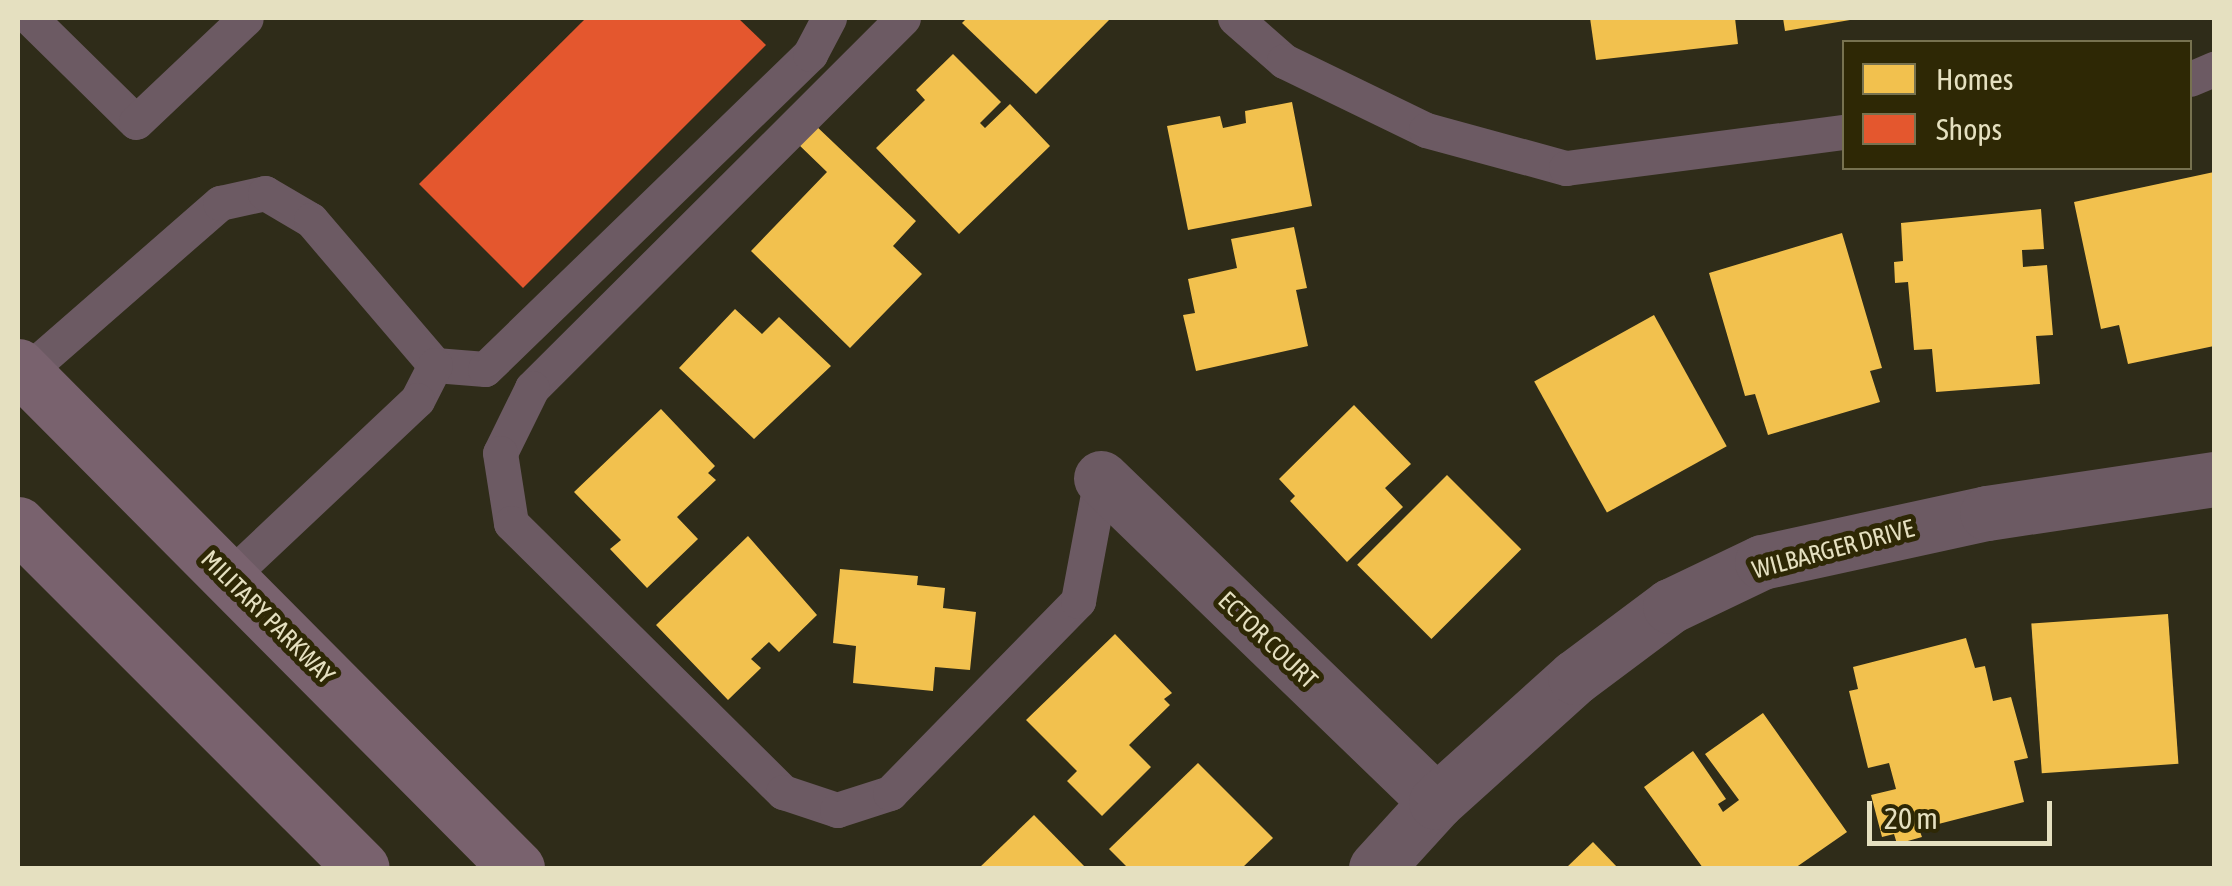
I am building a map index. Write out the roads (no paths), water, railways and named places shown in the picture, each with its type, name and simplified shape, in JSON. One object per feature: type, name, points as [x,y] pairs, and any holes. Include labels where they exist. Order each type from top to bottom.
[{"type":"main road","name":"MILITARY PARKWAY","points":[[21,370],[517,868]]},
{"type":"main road","points":[[18,524],[362,868]]},
{"type":"street","name":"ECTOR COURT","points":[[1101,478],[1436,802]]},
{"type":"street","name":"WILBARGER DRIVE","points":[[1376,868],[1436,802],[1576,677],[1670,606],[1762,562],[1988,513],[2214,479]]},
{"type":"lane","points":[[30,18],[136,122],[246,18]]},
{"type":"lane","points":[[21,370],[186,226],[220,203],[265,193],[311,220],[436,365],[486,369],[810,54],[829,18]]},
{"type":"lane","points":[[902,18],[532,388],[500,453],[512,523],[783,792],[837,810],[890,793],[1078,601],[1101,478]]},
{"type":"lane","points":[[1235,18],[1284,61],[1426,130],[1566,168],[1842,132]]},
{"type":"lane","points":[[229,578],[417,400],[436,365]]}]
